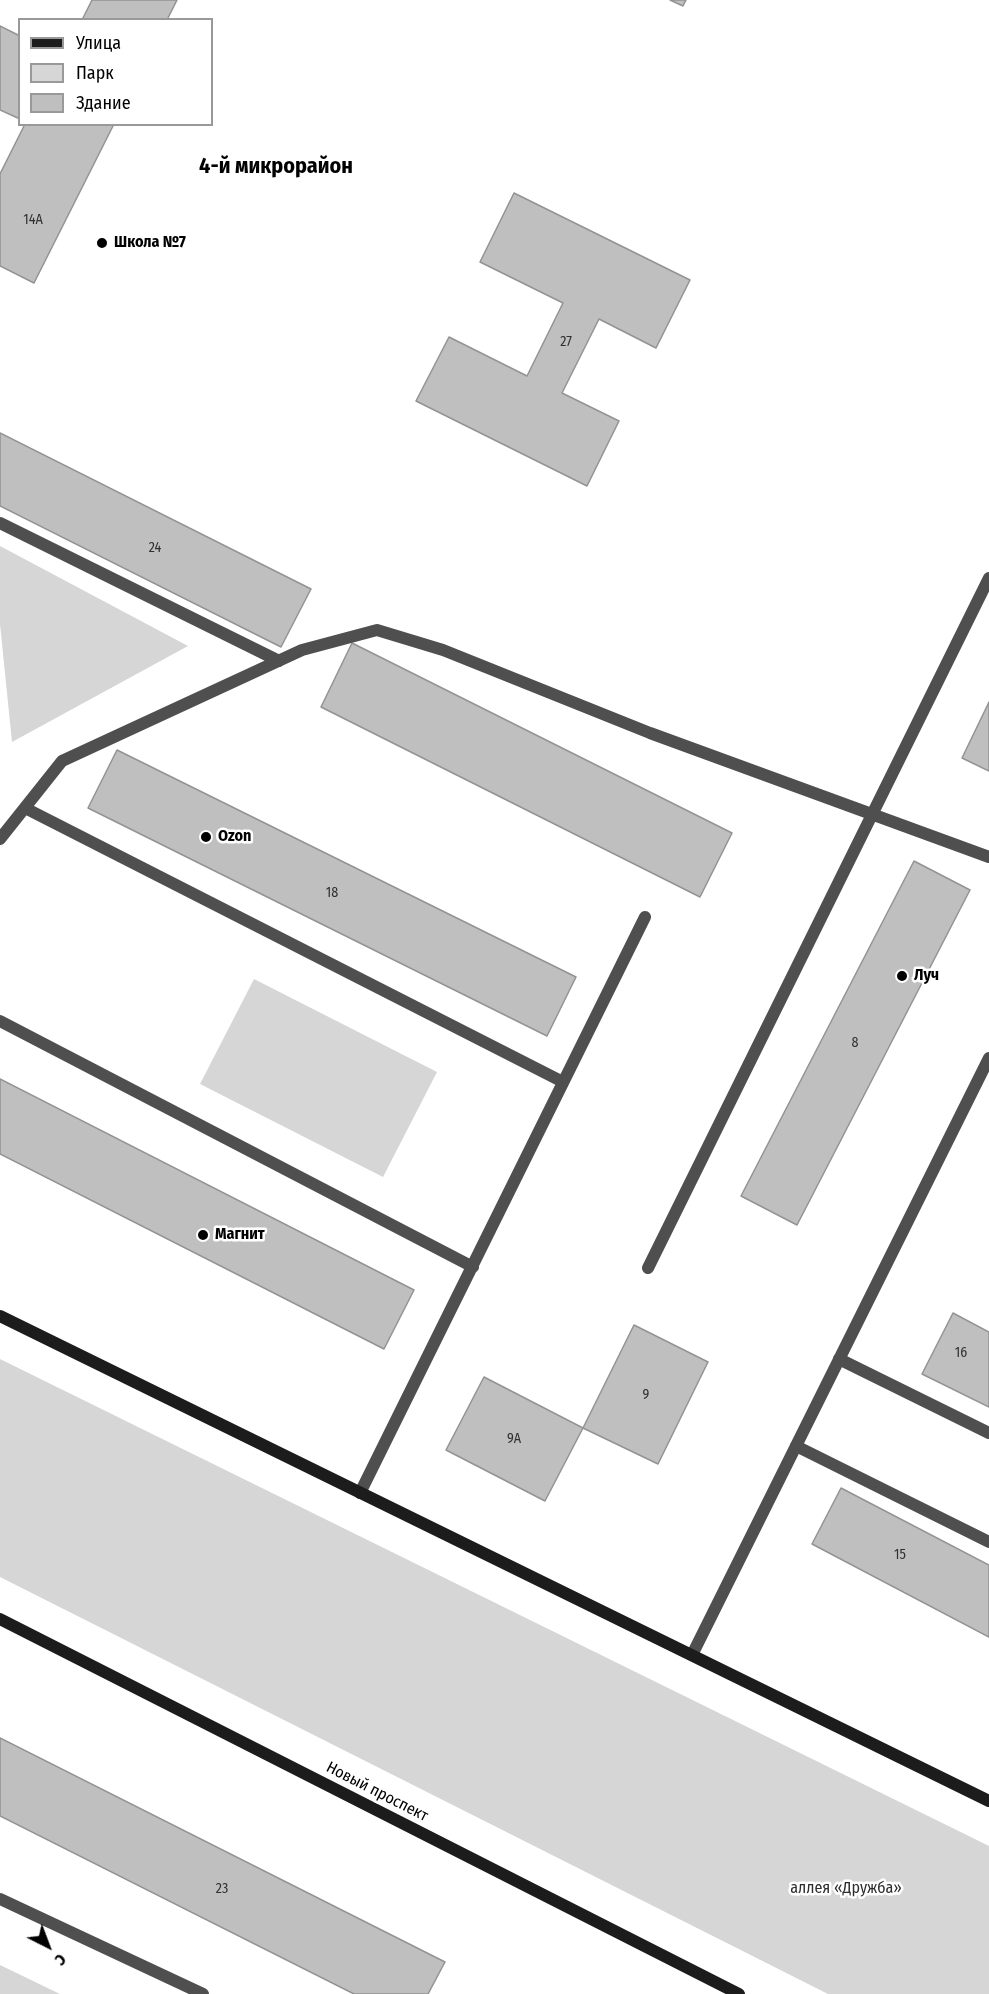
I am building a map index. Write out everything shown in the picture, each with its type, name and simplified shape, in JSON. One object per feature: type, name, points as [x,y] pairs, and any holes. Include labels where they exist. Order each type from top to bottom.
[{"type":"street","points":[[0,523],[279,661]]},
{"type":"street","points":[[648,1268],[874,815],[989,578]]},
{"type":"street","points":[[0,839],[62,761],[302,650],[377,630],[443,650],[650,734],[989,857]]},
{"type":"street","points":[[25,808],[563,1082]]},
{"type":"street","points":[[360,1492],[645,917]]},
{"type":"street","points":[[0,1021],[472,1267]]},
{"type":"street","points":[[692,1655],[989,1058]]},
{"type":"street","points":[[0,1316],[989,1801]]},
{"type":"street","points":[[839,1359],[989,1433]]},
{"type":"street","points":[[796,1446],[989,1542]]},
{"type":"street","name":"Новый проспект","points":[[0,1619],[739,1994]]},
{"type":"street","points":[[0,1899],[203,1994]]},
{"type":"green space","points":[[0,546],[188,646],[12,742],[0,624]]},
{"type":"green space","points":[[254,979],[437,1072],[383,1177],[200,1084]]},
{"type":"green space","name":"аллея «Дружба»","points":[[0,1359],[989,1846],[989,1994],[828,1994],[0,1577]]},
{"type":"green space","points":[[0,1965],[60,1994],[0,1994]]},
{"type":"building","points":[[92,0],[177,0],[168,18],[83,18]]},
{"type":"building","points":[[670,0],[686,0],[683,6]]},
{"type":"building","points":[[0,26],[18,35],[18,118],[0,110]]},
{"type":"building","points":[[24,126],[113,126],[34,283],[0,266],[0,174]]},
{"type":"building","points":[[514,193],[690,280],[656,348],[599,319],[562,393],[619,421],[587,486],[416,401],[449,337],[527,376],[563,303],[480,262]]},
{"type":"building","points":[[0,433],[311,589],[281,647],[0,506]]},
{"type":"building","points":[[352,643],[732,833],[700,897],[321,707]]},
{"type":"building","points":[[989,702],[989,771],[962,758]]},
{"type":"building","points":[[117,750],[576,977],[547,1036],[88,808]]},
{"type":"building","points":[[914,861],[970,890],[797,1225],[741,1196]]},
{"type":"building","points":[[0,1079],[414,1290],[384,1349],[0,1154]]},
{"type":"building","points":[[953,1313],[989,1332],[989,1407],[922,1374]]},
{"type":"building","points":[[634,1325],[708,1362],[658,1464],[583,1428]]},
{"type":"building","points":[[484,1377],[583,1428],[545,1501],[446,1450]]},
{"type":"building","points":[[841,1488],[989,1565],[989,1637],[812,1544]]},
{"type":"building","points":[[0,1738],[445,1962],[428,1994],[354,1994],[0,1816]]},
{"type":"place","name":"Школа №7","points":[[102,243]]},
{"type":"place","name":"Ozon","points":[[206,837]]},
{"type":"place","name":"Луч","points":[[902,976]]},
{"type":"place","name":"Магнит","points":[[203,1235]]},
{"type":"district","name":"4-й микрорайон","points":[[276,167]]}]
